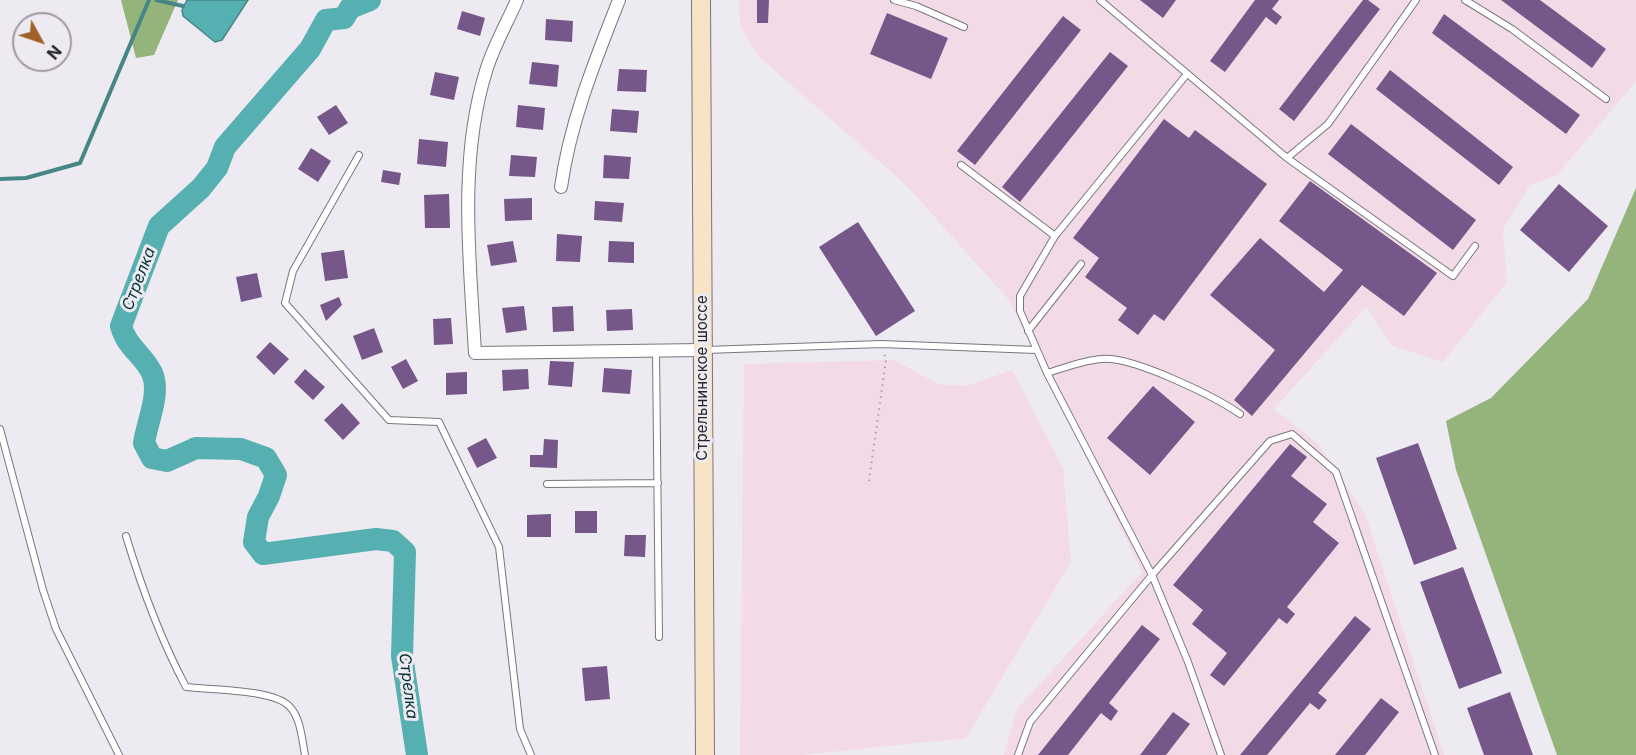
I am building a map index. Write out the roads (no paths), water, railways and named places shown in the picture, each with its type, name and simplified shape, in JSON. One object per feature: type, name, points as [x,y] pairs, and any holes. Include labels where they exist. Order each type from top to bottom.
[{"type":"main road","name":"Стрельнинское шоссе","points":[[701,0],[705,755]]},
{"type":"street","points":[[517,0],[486,71],[471,149],[470,256],[475,353],[702,350]]},
{"type":"street","points":[[561,187],[564,162],[585,86],[619,0]]},
{"type":"lane","points":[[894,0],[916,6],[964,27]]},
{"type":"lane","points":[[1100,0],[1287,158],[1453,276],[1475,246]]},
{"type":"lane","points":[[1465,0],[1512,29],[1606,99]]},
{"type":"lane","points":[[1287,158],[1328,124],[1413,1]]},
{"type":"lane","points":[[1187,74],[1055,236],[1020,296],[1020,311],[1047,373],[1152,575],[1188,662],[1221,755]]},
{"type":"lane","points":[[359,155],[293,271],[285,303],[389,420],[439,422],[499,547],[520,729],[531,755]]},
{"type":"lane","points":[[961,165],[1055,236]]},
{"type":"lane","points":[[1028,331],[1081,264]]},
{"type":"lane","points":[[702,350],[881,344],[1036,350]]},
{"type":"lane","points":[[656,351],[659,637]]},
{"type":"lane","points":[[1047,373],[1103,359],[1134,364],[1224,403],[1240,414]]},
{"type":"lane","points":[[0,429],[43,590],[56,629],[119,755]]},
{"type":"lane","points":[[1018,755],[1030,722],[1152,575],[1270,441],[1292,434],[1336,472],[1435,755]]},
{"type":"lane","points":[[547,484],[658,483]]},
{"type":"lane","points":[[126,536],[142,591],[164,645],[186,687],[271,696],[290,706],[300,727],[305,755]]},
{"type":"water","points":[[187,0],[248,0],[222,40],[215,42],[183,16],[182,10]]},
{"type":"waterway","points":[[0,179],[26,178],[80,163],[149,0]]},
{"type":"waterway","points":[[156,0],[183,6]]},
{"type":"waterway","name":"Стрелка","points":[[370,0],[350,8],[344,18],[326,20],[310,49],[225,147],[217,168],[201,188],[159,226],[121,326],[127,340],[148,366],[154,381],[154,398],[144,443],[152,458],[167,461],[196,448],[241,449],[266,458],[276,475],[269,496],[258,517],[254,542],[263,554],[376,539],[393,541],[405,552],[402,656],[417,755]]}]
